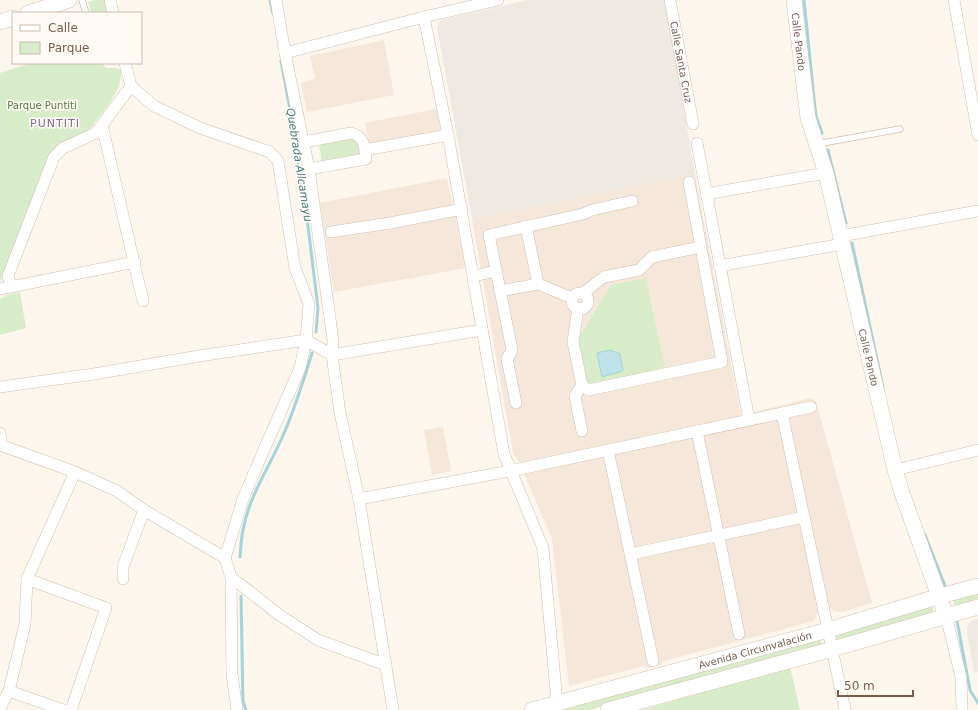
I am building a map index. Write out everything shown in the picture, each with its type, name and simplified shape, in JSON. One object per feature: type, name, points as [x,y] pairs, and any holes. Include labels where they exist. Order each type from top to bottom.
[{"type":"main road","points":[[31,12],[69,0]]},
{"type":"main road","name":"Calle Pando","points":[[794,0],[808,118],[826,173],[895,470],[946,616]]},
{"type":"main road","points":[[0,22],[12,18]]},
{"type":"main road","name":"Avenida Circunvalación","points":[[532,710],[828,630],[978,586]]},
{"type":"main road","name":"Avenida Circunvalación","points":[[608,710],[833,649],[978,607]]},
{"type":"street","points":[[110,0],[113,12]]},
{"type":"street","points":[[276,0],[285,53],[309,169],[333,340],[332,355],[340,413],[359,499],[393,710]]},
{"type":"street","points":[[285,53],[472,3],[498,0]]},
{"type":"street","name":"Calle Santa Cruz","points":[[670,0],[693,124]]},
{"type":"street","points":[[954,0],[978,135]]},
{"type":"street","points":[[424,17],[462,209],[504,454],[543,548],[557,703]]},
{"type":"street","points":[[125,64],[131,86],[154,106],[200,128],[270,152],[278,161],[295,268],[309,304],[306,340],[300,368],[243,499],[225,558],[231,577],[232,674],[237,710]]},
{"type":"street","points":[[131,86],[96,133],[63,148],[54,157],[5,287],[135,262]]},
{"type":"street","points":[[102,125],[143,301]]},
{"type":"street","points":[[304,142],[351,132],[357,134],[361,138],[365,150],[366,159],[309,169]]},
{"type":"street","points":[[365,150],[448,135]]},
{"type":"street","points":[[697,143],[748,420]]},
{"type":"street","points":[[706,194],[826,173]]},
{"type":"street","points":[[578,308],[573,342],[582,385],[588,390],[722,362],[689,182]]},
{"type":"street","points":[[516,403],[507,358],[512,350],[489,235],[583,214],[592,210],[632,201]]},
{"type":"street","points":[[331,232],[390,223],[462,209]]},
{"type":"street","points":[[719,266],[978,211]]},
{"type":"street","points":[[526,226],[538,284]]},
{"type":"street","points":[[572,298],[578,293],[583,293],[604,278],[639,270],[652,257],[701,247]]},
{"type":"street","points":[[474,276],[496,271]]},
{"type":"street","points":[[500,291],[538,284],[572,298]]},
{"type":"street","points":[[572,298],[574,306],[583,308],[588,302],[587,297],[583,293]]},
{"type":"street","points":[[0,387],[94,374],[306,340],[332,355],[482,330]]},
{"type":"street","points":[[582,385],[575,396],[582,431]]},
{"type":"street","points":[[359,499],[510,471],[811,407]]},
{"type":"street","points":[[782,413],[845,710]]},
{"type":"street","points":[[697,431],[739,634]]},
{"type":"street","points":[[0,433],[1,445],[75,472],[117,491],[144,510],[225,558]]},
{"type":"street","points":[[608,450],[653,661]]},
{"type":"street","points":[[895,470],[978,450]]},
{"type":"street","points":[[0,708],[9,691],[25,624],[27,579],[75,472]]},
{"type":"street","points":[[123,579],[123,567],[144,510]]},
{"type":"street","points":[[631,554],[804,517]]},
{"type":"street","points":[[231,577],[278,614],[318,640],[386,665]]},
{"type":"street","points":[[27,579],[106,608],[71,710]]},
{"type":"street","name":"Calle Pando","points":[[946,616],[961,677],[962,710]]},
{"type":"street","points":[[9,691],[62,710]]},
{"type":"lane","points":[[82,0],[86,12]]},
{"type":"lane","points":[[816,144],[900,129]]},
{"type":"shaded area","points":[[528,0],[665,0],[695,174],[472,219],[437,27],[441,20]]},
{"type":"shaded area","points":[[384,40],[394,95],[307,112],[301,84],[315,78],[310,56]]},
{"type":"shaded area","points":[[436,109],[440,127],[439,130],[369,144],[365,123]]},
{"type":"shaded area","points":[[695,174],[741,415],[811,398],[816,402],[872,603],[842,612],[834,611],[831,608],[818,612],[814,621],[664,661],[662,664],[647,668],[643,666],[569,686],[552,539],[519,462],[513,453],[472,219]]},
{"type":"shaded area","points":[[447,178],[466,268],[334,292],[320,203]]},
{"type":"shaded area","points":[[443,427],[451,471],[432,475],[424,430]]},
{"type":"shaded area","points":[[978,619],[978,672],[974,673],[967,632],[968,624]]},
{"type":"green space","points":[[104,0],[107,12],[91,12],[88,2]]},
{"type":"green space","name":"Parque Puntiti","points":[[28,64],[103,64],[106,68],[116,68],[122,70],[119,86],[110,103],[90,129],[56,146],[49,156],[0,282],[0,73]]},
{"type":"green space","points":[[354,136],[360,142],[360,155],[322,164],[319,143]]},
{"type":"green space","points":[[646,278],[665,370],[587,385],[577,341],[611,285]]},
{"type":"green space","points":[[20,292],[26,328],[0,335],[0,299],[7,295]]},
{"type":"green space","points":[[978,589],[978,602],[956,608],[952,596]]},
{"type":"green space","points":[[931,602],[934,614],[838,642],[835,632]]},
{"type":"green space","points":[[819,636],[823,646],[589,710],[551,710]]},
{"type":"green space","points":[[790,667],[800,710],[642,710]]},
{"type":"water","points":[[610,350],[620,354],[623,370],[602,377],[597,353]]},
{"type":"waterway","name":"Quebrada Allcamayu","points":[[270,0],[273,14]]},
{"type":"waterway","points":[[804,0],[816,116],[822,133]]},
{"type":"waterway","name":"Quebrada Allcamayu","points":[[281,61],[292,120],[308,226],[318,308],[316,332]]},
{"type":"waterway","points":[[828,150],[846,223]]},
{"type":"waterway","points":[[852,243],[883,387]]},
{"type":"waterway","name":"Quebrada Allcamayu","points":[[240,557],[242,533],[250,506],[286,429],[312,353]]},
{"type":"waterway","points":[[925,535],[945,586]]},
{"type":"waterway","name":"Quebrada Allcamayu","points":[[241,596],[243,701],[246,710]]},
{"type":"waterway","points":[[957,621],[970,690],[978,703]]},
{"type":"district","name":"PUNTITI","points":[[55,123]]}]
